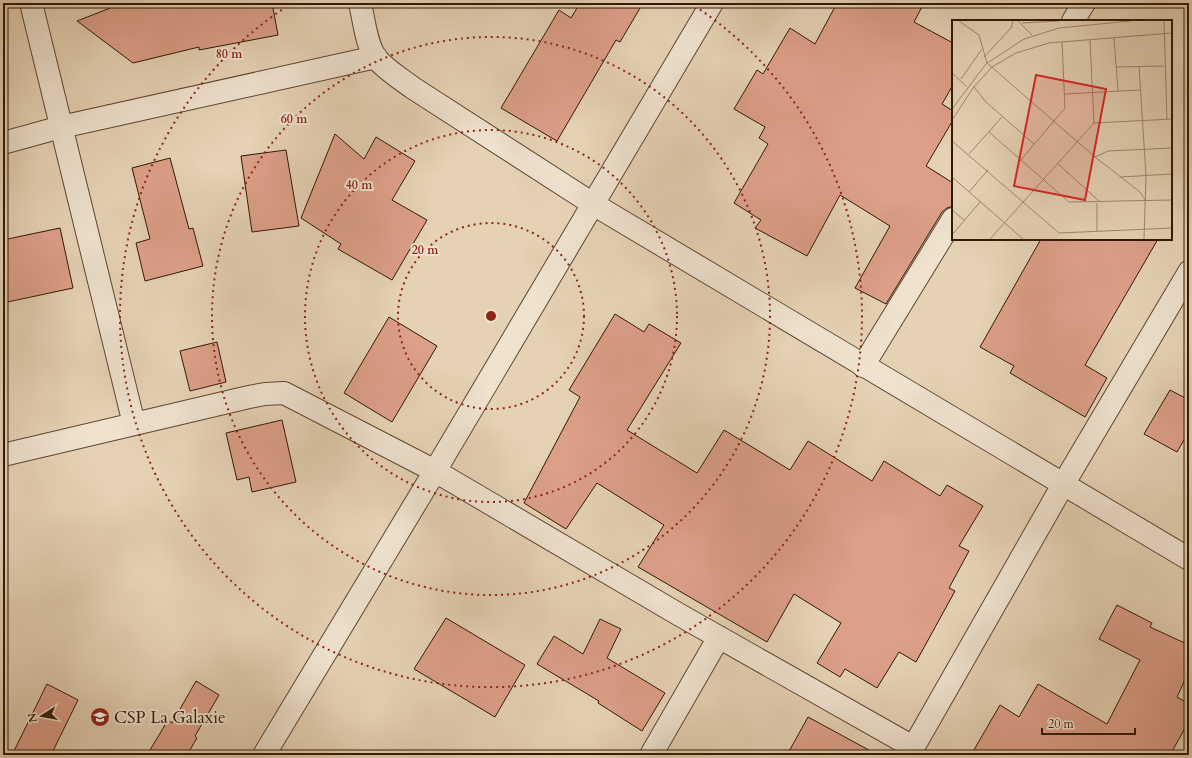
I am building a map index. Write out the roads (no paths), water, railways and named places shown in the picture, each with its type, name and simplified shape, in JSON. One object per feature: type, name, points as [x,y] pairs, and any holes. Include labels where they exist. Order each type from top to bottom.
[{"type":"street","points":[[31,3],[134,424]]},
{"type":"street","points":[[360,3],[369,41],[376,57],[394,74],[413,88],[593,204],[863,366],[1064,483],[1189,559]]},
{"type":"street","points":[[264,755],[435,471],[712,3]]},
{"type":"street","points":[[1074,20],[1084,3]]},
{"type":"street","points":[[3,143],[61,127],[376,57]]},
{"type":"street","points":[[863,366],[952,221]]},
{"type":"street","points":[[3,455],[249,397],[284,393],[435,471],[911,751],[1064,483],[1189,272]]},
{"type":"street","points":[[651,755],[719,637]]},
{"type":"place","name":"CSP La Galaxie","points":[[100,717]]}]
